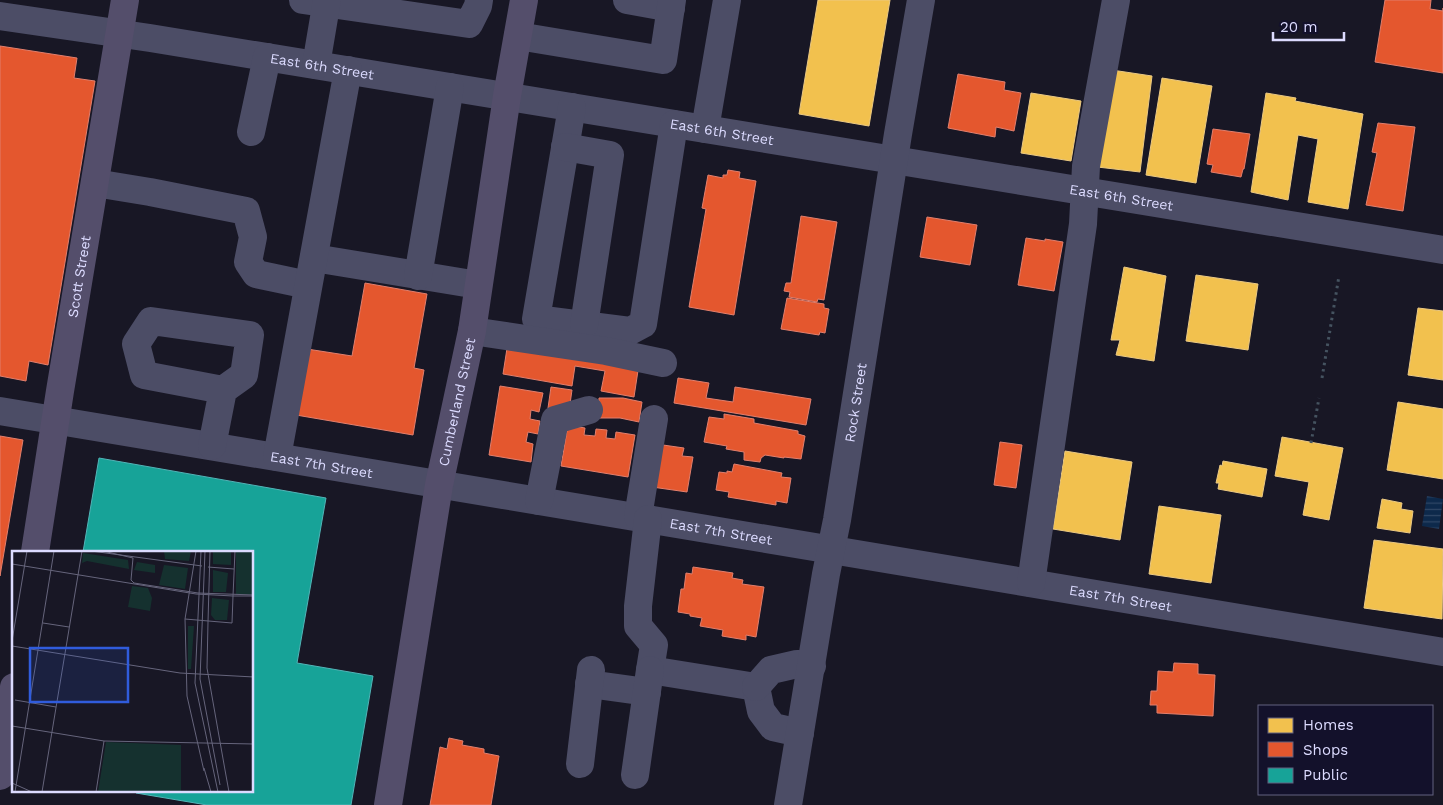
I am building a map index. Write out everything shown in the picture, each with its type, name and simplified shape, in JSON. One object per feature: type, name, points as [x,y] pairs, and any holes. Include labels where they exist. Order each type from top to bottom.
[{"type":"main road","name":"Scott Street","points":[[35,551],[124,0]]},
{"type":"main road","name":"Cumberland Street","points":[[388,805],[439,485],[472,331],[507,96],[524,0]]},
{"type":"main road","points":[[0,776],[12,700]]},
{"type":"street","points":[[518,36],[663,60],[672,4],[627,0]]},
{"type":"street","points":[[705,129],[727,0]]},
{"type":"street","name":"Rock Street","points":[[788,805],[826,574],[832,549],[921,0]]},
{"type":"street","points":[[1031,583],[1083,224],[1086,166],[1116,0]]},
{"type":"street","points":[[316,65],[319,1],[474,12]]},
{"type":"street","name":"East 6th Street","points":[[0,16],[348,70],[1443,250]]},
{"type":"street","points":[[251,132],[267,57]]},
{"type":"street","points":[[277,457],[348,70]]},
{"type":"street","points":[[418,276],[450,87]]},
{"type":"street","points":[[572,107],[536,318],[630,331],[644,324],[674,124]]},
{"type":"street","points":[[565,148],[610,155],[584,325]]},
{"type":"street","points":[[94,183],[246,211],[253,237],[248,262],[256,274],[308,285]]},
{"type":"street","points":[[314,258],[478,286]]},
{"type":"street","points":[[472,331],[606,351],[663,363]]},
{"type":"street","points":[[212,446],[223,390]]},
{"type":"street","name":"East 7th Street","points":[[0,410],[1443,652]]},
{"type":"street","points":[[539,501],[555,420],[589,410]]},
{"type":"street","points":[[635,775],[654,645],[638,626],[638,606],[643,518],[654,419]]},
{"type":"street","points":[[756,687],[771,670],[797,664],[812,666]]},
{"type":"street","points":[[580,764],[590,677],[756,687]]},
{"type":"street","points":[[756,687],[761,711],[773,727],[800,733]]},
{"type":"path","points":[[1322,378],[1339,276]]},
{"type":"path","points":[[1312,443],[1319,398]]},
{"type":"water","points":[[1427,496],[1443,499],[1439,529],[1422,526]]},
{"type":"building: Homes","points":[[818,0],[890,0],[869,126],[799,114]]},
{"type":"building: Homes","points":[[1105,69],[1152,76],[1140,172],[1089,166]]},
{"type":"building: Homes","points":[[1162,78],[1212,86],[1196,183],[1146,175]]},
{"type":"building: Homes","points":[[1031,93],[1081,101],[1071,161],[1021,153]]},
{"type":"building: Homes","points":[[1266,93],[1296,98],[1295,101],[1363,114],[1348,209],[1308,202],[1318,139],[1298,135],[1288,200],[1251,192]]},
{"type":"building: Homes","points":[[1124,267],[1166,276],[1154,361],[1116,355],[1120,340],[1111,340]]},
{"type":"building: Homes","points":[[1196,275],[1258,284],[1248,350],[1186,341]]},
{"type":"building: Homes","points":[[1418,308],[1443,311],[1443,380],[1408,375]]},
{"type":"building: Homes","points":[[1398,402],[1443,409],[1443,479],[1387,470]]},
{"type":"building: Homes","points":[[1282,437],[1343,448],[1329,520],[1303,515],[1309,482],[1275,476]]},
{"type":"building: Homes","points":[[1065,451],[1132,462],[1120,540],[1053,529]]},
{"type":"building: Homes","points":[[1223,461],[1267,469],[1262,497],[1218,489],[1219,483],[1216,483],[1220,465],[1222,466]]},
{"type":"building: Homes","points":[[1382,499],[1402,503],[1401,509],[1413,511],[1410,533],[1377,528]]},
{"type":"building: Homes","points":[[1159,506],[1221,515],[1211,583],[1149,574]]},
{"type":"building: Homes","points":[[1374,540],[1443,549],[1442,619],[1364,608]]},
{"type":"building: Shops","points":[[1385,0],[1431,0],[1430,9],[1443,11],[1443,73],[1375,62]]},
{"type":"building: Shops","points":[[0,46],[77,58],[74,78],[95,81],[48,365],[29,361],[26,381],[0,376]]},
{"type":"building: Shops","points":[[958,74],[1005,82],[1004,90],[1021,93],[1014,131],[996,127],[995,137],[948,128]]},
{"type":"building: Shops","points":[[1378,123],[1415,127],[1403,211],[1366,205],[1377,153],[1372,152]]},
{"type":"building: Shops","points":[[1213,129],[1250,134],[1241,177],[1211,172],[1213,165],[1207,164]]},
{"type":"building: Shops","points":[[728,170],[740,172],[739,178],[756,181],[734,315],[689,307],[706,209],[702,208],[708,175],[723,178],[723,175],[727,175]]},
{"type":"building: Shops","points":[[801,216],[837,222],[824,300],[818,299],[817,302],[789,297],[790,292],[784,291],[786,283],[791,283]]},
{"type":"building: Shops","points":[[927,217],[977,225],[970,265],[920,257]]},
{"type":"building: Shops","points":[[1026,238],[1063,242],[1054,291],[1018,285]]},
{"type":"building: Shops","points":[[365,283],[427,294],[414,368],[424,370],[413,435],[296,415],[307,349],[352,356]]},
{"type":"building: Shops","points":[[787,298],[824,304],[824,308],[829,309],[825,333],[820,332],[819,335],[781,329]]},
{"type":"building: Shops","points":[[508,342],[639,364],[634,397],[601,391],[605,371],[575,366],[572,386],[503,374]]},
{"type":"building: Shops","points":[[678,378],[709,383],[706,398],[733,402],[735,387],[811,399],[806,425],[674,403]]},
{"type":"building: Shops","points":[[500,386],[543,393],[539,412],[531,410],[530,419],[540,421],[538,434],[528,432],[526,442],[533,444],[531,462],[489,455]]},
{"type":"building: Shops","points":[[551,387],[572,390],[569,411],[548,408]]},
{"type":"building: Shops","points":[[599,398],[623,398],[642,402],[639,422],[620,418],[598,418]]},
{"type":"building: Shops","points":[[724,414],[754,419],[754,423],[798,431],[798,434],[805,436],[801,459],[765,455],[761,458],[760,462],[744,460],[744,452],[726,449],[727,446],[704,442],[709,417],[724,419]]},
{"type":"building: Shops","points":[[568,425],[585,428],[584,435],[595,436],[596,429],[607,430],[606,438],[615,439],[616,432],[635,435],[628,477],[561,466]]},
{"type":"building: Shops","points":[[0,436],[23,440],[0,576]]},
{"type":"building: Shops","points":[[1000,442],[1022,445],[1016,488],[994,485]]},
{"type":"building: Shops","points":[[663,445],[684,448],[682,456],[693,457],[687,492],[652,487]]},
{"type":"building: Shops","points":[[734,464],[782,473],[781,477],[791,478],[787,503],[776,501],[776,505],[728,497],[729,492],[716,490],[719,472],[732,472]]},
{"type":"building: Shops","points":[[693,567],[733,573],[732,578],[743,580],[742,584],[764,587],[756,637],[746,635],[746,640],[722,636],[723,630],[700,626],[702,618],[678,612],[681,589],[684,589],[686,573],[692,574]]},
{"type":"building: Shops","points":[[1174,663],[1198,664],[1198,674],[1215,675],[1213,716],[1157,713],[1157,705],[1150,705],[1151,691],[1157,691],[1158,671],[1173,672]]},
{"type":"building: Shops","points":[[449,738],[463,741],[462,745],[484,749],[484,753],[499,756],[491,805],[430,805],[440,747],[447,749]]},
{"type":"building: Public","points":[[99,458],[326,498],[297,663],[373,676],[351,805],[207,805],[136,793],[254,792],[254,551],[83,551]]}]
